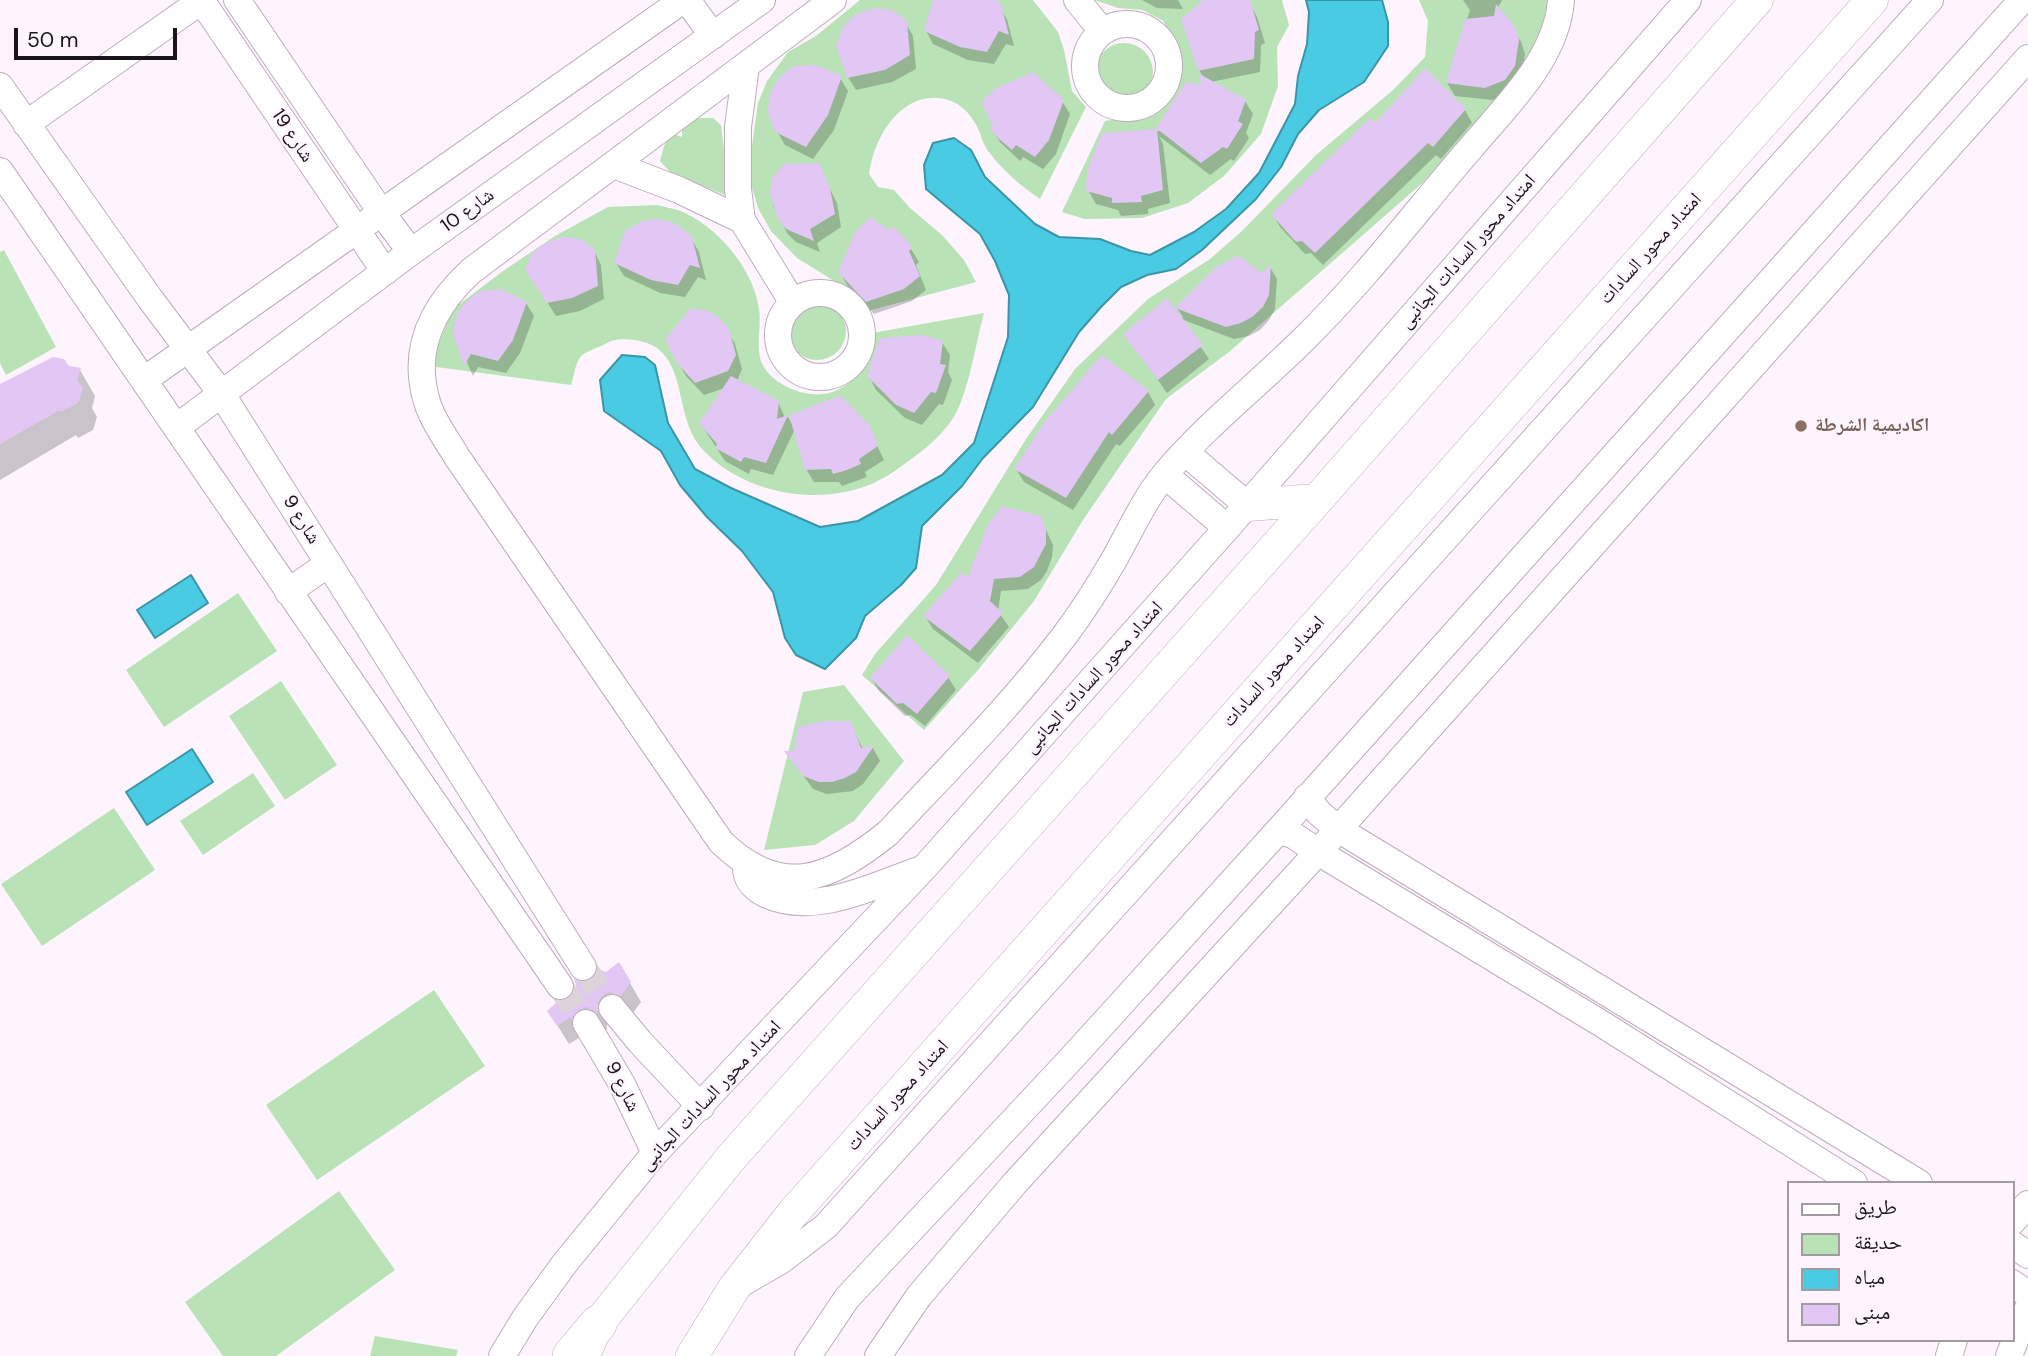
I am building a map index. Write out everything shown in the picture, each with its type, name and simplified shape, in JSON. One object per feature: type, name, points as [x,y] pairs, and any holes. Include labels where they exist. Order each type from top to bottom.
[{"type":"highway","points":[[571,1356],[591,1340]]},
{"type":"main road","points":[[591,1340],[730,1159],[1317,500],[1757,0]]},
{"type":"main road","name":"امتداد محور السادات","points":[[692,1356],[734,1288],[792,1214],[1872,0]]},
{"type":"main road","points":[[1247,505],[1317,500]]},
{"type":"street","name":"شارع 19","points":[[201,0],[384,272]]},
{"type":"street","points":[[26,124],[201,0]]},
{"type":"street","name":"شارع 19","points":[[237,0],[411,252]]},
{"type":"street","points":[[144,380],[685,0],[713,37]]},
{"type":"street","points":[[833,0],[471,271],[453,288],[438,308],[429,326],[423,349],[422,378],[429,406],[457,457],[721,842],[746,864],[764,872],[784,876],[823,874],[845,864],[888,833],[1000,713],[1065,635],[1092,597],[1134,520],[1165,475],[1185,452],[1307,337],[1355,286],[1518,90],[1548,45],[1559,22],[1561,0]]},
{"type":"street","points":[[1077,0],[1102,31]]},
{"type":"street","name":"امتداد محور السادات الجانبى","points":[[502,1356],[525,1318],[565,1263],[655,1153],[924,868],[1227,528],[1688,0]]},
{"type":"street","points":[[734,1288],[782,1260],[826,1226],[1930,0]]},
{"type":"street","points":[[808,1356],[847,1297],[1070,1060],[1278,831],[2022,0]]},
{"type":"street","name":"شارع 10","points":[[177,427],[411,252],[713,37],[744,5]]},
{"type":"street","points":[[878,1356],[926,1288],[1016,1183],[1318,852],[2028,58]]},
{"type":"street","points":[[746,66],[738,127],[738,179],[742,220],[793,303]]},
{"type":"street","name":"شارع 9","points":[[0,86],[221,393],[583,967]]},
{"type":"street","points":[[614,165],[679,190],[742,220]]},
{"type":"street","points":[[0,171],[560,986]]},
{"type":"street","points":[[1185,452],[1247,505]]},
{"type":"street","points":[[1165,475],[1227,528]]},
{"type":"street","points":[[288,592],[328,564]]},
{"type":"street","points":[[1307,797],[1319,813],[1338,829],[1916,1181]]},
{"type":"street","points":[[1278,831],[1293,835],[1602,1024],[1851,1181]]},
{"type":"street","points":[[746,864],[746,874],[755,888],[773,897],[798,901],[842,896],[924,868]]},
{"type":"street","name":"شارع 9","points":[[612,1008],[669,1076],[701,1107]]},
{"type":"street","name":"شارع 9","points":[[586,1023],[622,1084],[655,1153]]},
{"type":"street","points":[[2014,1220],[2028,1204]]},
{"type":"street","points":[[2009,1356],[2028,1308]]},
{"type":"green space","points":[[860,0],[1033,0],[1058,32],[1072,91],[1086,107],[1040,199],[994,159],[975,123],[961,106],[942,98],[922,99],[896,115],[880,138],[869,174],[878,187],[894,190],[910,208],[942,235],[964,260],[976,282],[864,312],[847,289],[797,258],[771,231],[758,208],[748,174],[758,103],[767,81],[788,52],[816,36]]},
{"type":"green space","points":[[1094,0],[1282,0],[1289,25],[1277,47],[1278,86],[1261,134],[1224,176],[1188,203],[1142,218],[1085,219],[1062,212],[1105,121],[1149,114],[1167,99],[1181,73],[1177,47],[1163,21],[1143,10],[1118,8]]},
{"type":"green space","points":[[1419,0],[1549,0],[1549,29],[1467,144],[1229,352],[1166,399],[1083,520],[1034,601],[978,670],[924,730],[862,675],[875,654],[936,585],[1026,439],[1075,369],[1148,299],[1210,259],[1242,231],[1316,155],[1393,90],[1425,57],[1428,21]]},
{"type":"green space","points":[[1118,43],[1130,43],[1145,51],[1153,66],[1153,78],[1145,93],[1130,101],[1118,101],[1103,93],[1095,78],[1095,66],[1103,51]]},
{"type":"green space","points":[[713,118],[721,125],[730,197],[671,173],[660,161],[664,146],[672,133],[682,137],[682,127],[691,119]]},
{"type":"green space","points":[[657,205],[692,217],[719,237],[731,250],[750,279],[756,294],[760,316],[761,361],[775,379],[799,392],[824,394],[852,380],[865,363],[872,343],[872,333],[984,313],[964,393],[951,421],[920,452],[874,483],[853,490],[807,495],[762,487],[741,478],[705,452],[695,440],[689,426],[678,383],[667,358],[647,343],[622,339],[585,353],[578,361],[571,385],[429,366],[453,309],[503,271],[555,236],[608,207]]},
{"type":"green space","points":[[4,250],[56,347],[6,375],[0,363],[0,252]]},
{"type":"green space","points":[[811,302],[823,302],[833,306],[842,315],[846,337],[838,352],[823,360],[811,360],[801,356],[792,347],[788,337],[788,325],[792,315],[801,306]]},
{"type":"green space","points":[[238,593],[277,651],[164,727],[126,670]]},
{"type":"green space","points":[[281,681],[337,765],[285,800],[229,716]]},
{"type":"green space","points":[[844,685],[904,761],[854,821],[815,845],[764,850],[803,692]]},
{"type":"green space","points":[[253,773],[275,806],[203,855],[180,821]]},
{"type":"green space","points":[[114,808],[155,870],[42,946],[1,884]]},
{"type":"green space","points":[[434,990],[485,1066],[317,1180],[266,1105]]},
{"type":"green space","points":[[339,1191],[395,1270],[276,1356],[223,1356],[185,1302]]},
{"type":"green space","points":[[375,1336],[458,1350],[456,1356],[370,1356]]},
{"type":"water","points":[[1306,0],[1382,0],[1388,22],[1388,46],[1364,82],[1319,110],[1298,134],[1281,167],[1256,199],[1202,250],[1176,269],[1147,275],[1121,287],[1101,307],[1079,332],[1033,407],[922,526],[916,568],[865,616],[856,638],[825,669],[796,655],[785,638],[773,592],[742,551],[707,517],[680,485],[661,451],[604,411],[600,380],[622,355],[645,357],[655,365],[668,423],[695,469],[820,527],[858,521],[942,475],[974,443],[1008,337],[1009,295],[995,261],[980,234],[926,189],[924,165],[933,143],[954,138],[971,150],[985,177],[1035,224],[1059,237],[1100,239],[1150,255],[1194,232],[1226,209],[1259,173],[1295,104],[1298,76],[1307,44],[1309,12]]},
{"type":"water","points":[[191,575],[208,603],[155,638],[137,610]]},
{"type":"water","points":[[192,749],[213,782],[147,825],[126,792]]},
{"type":"building","points":[[933,0],[996,0],[1001,4],[1009,35],[999,31],[987,52],[960,47],[924,31]]},
{"type":"building","points":[[1203,0],[1250,0],[1259,30],[1255,32],[1254,59],[1198,71],[1181,19]]},
{"type":"building","points":[[1496,4],[1515,27],[1519,40],[1515,66],[1505,80],[1485,88],[1446,83],[1465,19],[1494,16]]},
{"type":"building","points":[[876,8],[892,10],[907,21],[910,55],[885,70],[847,78],[836,46],[842,28],[851,18]]},
{"type":"building","points":[[815,65],[842,76],[828,115],[806,147],[775,132],[768,113],[769,100],[772,88],[793,66]]},
{"type":"building","points":[[1425,68],[1466,109],[1433,147],[1428,143],[1315,253],[1302,241],[1296,242],[1271,214],[1370,118],[1375,123]]},
{"type":"building","points":[[1033,72],[1064,100],[1049,140],[1035,157],[1016,145],[1012,150],[999,139],[990,129],[993,126],[981,102],[996,88]]},
{"type":"building","points":[[1198,73],[1246,100],[1238,121],[1243,124],[1227,149],[1223,147],[1201,163],[1156,128],[1186,82],[1202,85]]},
{"type":"building","points":[[1157,129],[1163,190],[1141,196],[1142,202],[1112,203],[1112,198],[1086,191],[1087,171],[1102,133]]},
{"type":"building","points":[[819,163],[830,188],[835,214],[810,229],[814,241],[786,229],[778,219],[770,194],[772,178],[784,164]]},
{"type":"building","points":[[870,217],[889,230],[892,226],[904,237],[913,248],[909,251],[920,276],[904,289],[866,302],[838,272],[855,233]]},
{"type":"building","points":[[642,221],[669,221],[692,237],[700,268],[690,265],[678,285],[651,280],[614,263],[625,231]]},
{"type":"building","points":[[565,237],[581,239],[595,250],[598,286],[572,298],[547,303],[525,270],[531,255],[540,246]]},
{"type":"building","points":[[1238,255],[1261,273],[1271,265],[1269,295],[1263,307],[1252,317],[1226,327],[1175,308],[1215,268]]},
{"type":"building","points":[[501,289],[527,302],[513,340],[498,361],[471,354],[464,366],[454,337],[458,312],[480,291]]},
{"type":"building","points":[[1167,298],[1203,345],[1158,380],[1123,334]]},
{"type":"building","points":[[690,309],[706,310],[718,317],[729,329],[736,355],[728,371],[695,383],[677,363],[665,339]]},
{"type":"building","points":[[922,335],[943,341],[940,364],[946,365],[936,393],[931,392],[914,413],[896,405],[867,376],[880,338]]},
{"type":"building","points":[[1102,355],[1149,391],[1112,435],[1109,432],[1066,498],[1014,469],[1046,420]]},
{"type":"building","points":[[53,357],[64,359],[69,366],[81,368],[77,380],[83,389],[78,403],[61,412],[60,410],[0,444],[0,384]]},
{"type":"building","points":[[731,376],[779,401],[777,419],[788,415],[766,463],[744,457],[741,462],[715,448],[717,444],[699,423]]},
{"type":"building","points":[[842,397],[870,426],[878,446],[859,459],[861,464],[847,470],[833,474],[831,469],[805,470],[789,415]]},
{"type":"building","points":[[1002,506],[1041,516],[1046,530],[1046,544],[1034,567],[1020,577],[994,579],[990,601],[1003,613],[970,651],[923,616],[962,572],[968,577],[988,524]]},
{"type":"building","points":[[907,635],[950,676],[917,714],[903,703],[897,704],[870,678]]},
{"type":"building","points":[[825,721],[851,721],[861,748],[874,746],[856,772],[832,782],[819,782],[803,776],[784,751],[794,751],[798,727]]},
{"type":"building","points":[[619,962],[631,982],[621,996],[610,992],[603,995],[597,1003],[597,1013],[587,1007],[579,1009],[571,1019],[557,1026],[547,1011],[558,1001],[568,999],[574,993],[574,979],[583,983],[591,981],[598,969],[606,972]]},
{"type":"tunnel","points":[[583,967],[612,1008]]},
{"type":"tunnel","points":[[560,986],[586,1023]]},
{"type":"place","name":"اكاديمية الشرطة","points":[[1801,426]]}]
